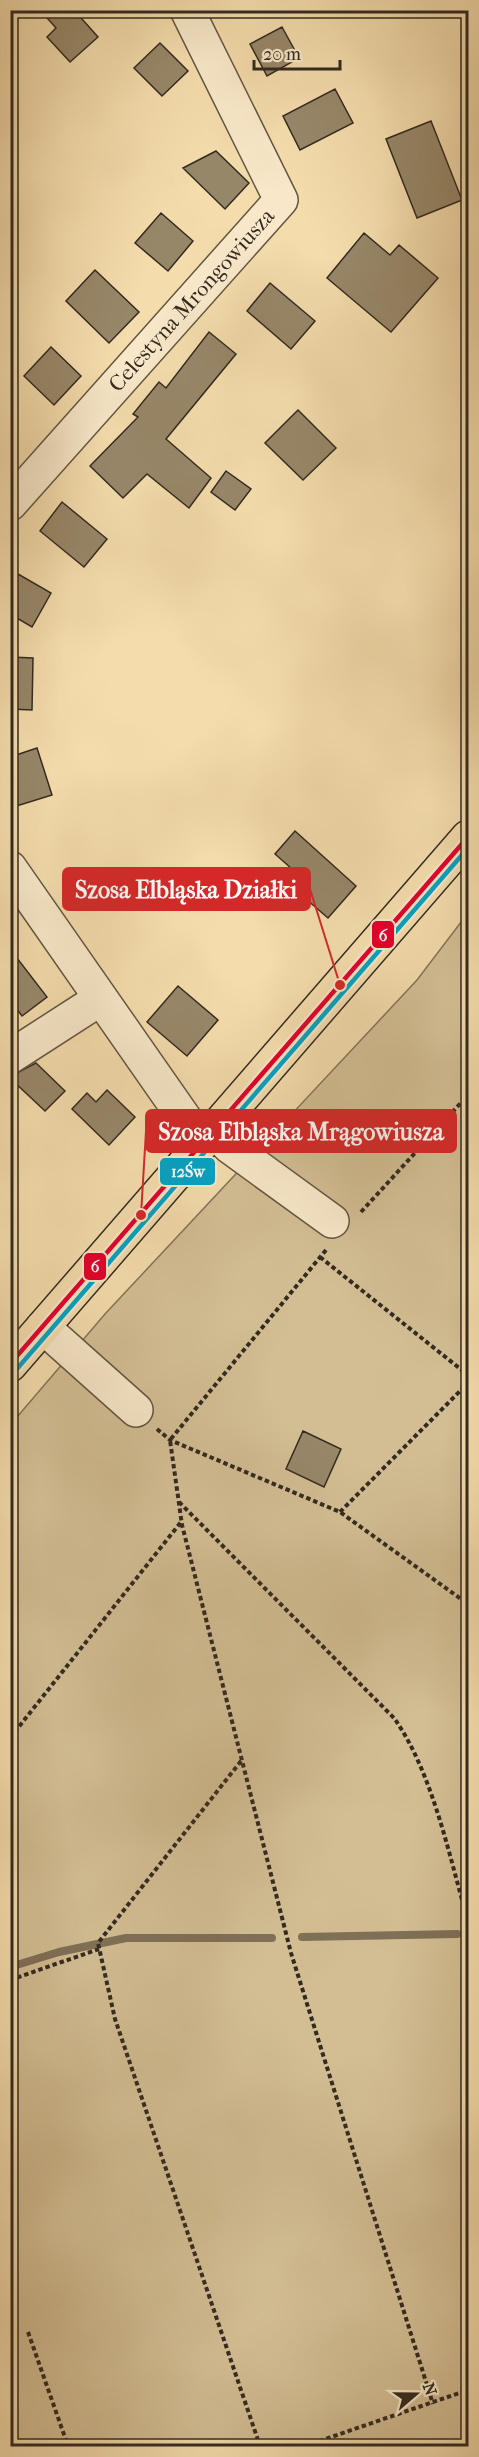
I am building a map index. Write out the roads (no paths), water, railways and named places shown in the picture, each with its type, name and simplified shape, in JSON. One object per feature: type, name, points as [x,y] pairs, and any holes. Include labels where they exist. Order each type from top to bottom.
[{"type":"main road","points":[[10,1365],[468,837]]},
{"type":"street","name":"Celestyna Mrongowiusza","points":[[10,504],[281,200],[187,10]]},
{"type":"street","points":[[10,868],[192,1129],[230,1147],[339,1228]]},
{"type":"street","points":[[10,1058],[100,999]]},
{"type":"street","points":[[43,1327],[136,1410]]},
{"type":"waterway","points":[[302,1937],[457,1934]]},
{"type":"waterway","points":[[10,1967],[59,1952],[126,1938],[272,1938]]},
{"type":"place","name":"Szosa Elbląska Działki","points":[[340,985]]},
{"type":"place","name":"Szosa Elbląska Mrągowiusza","points":[[141,1215]]}]
